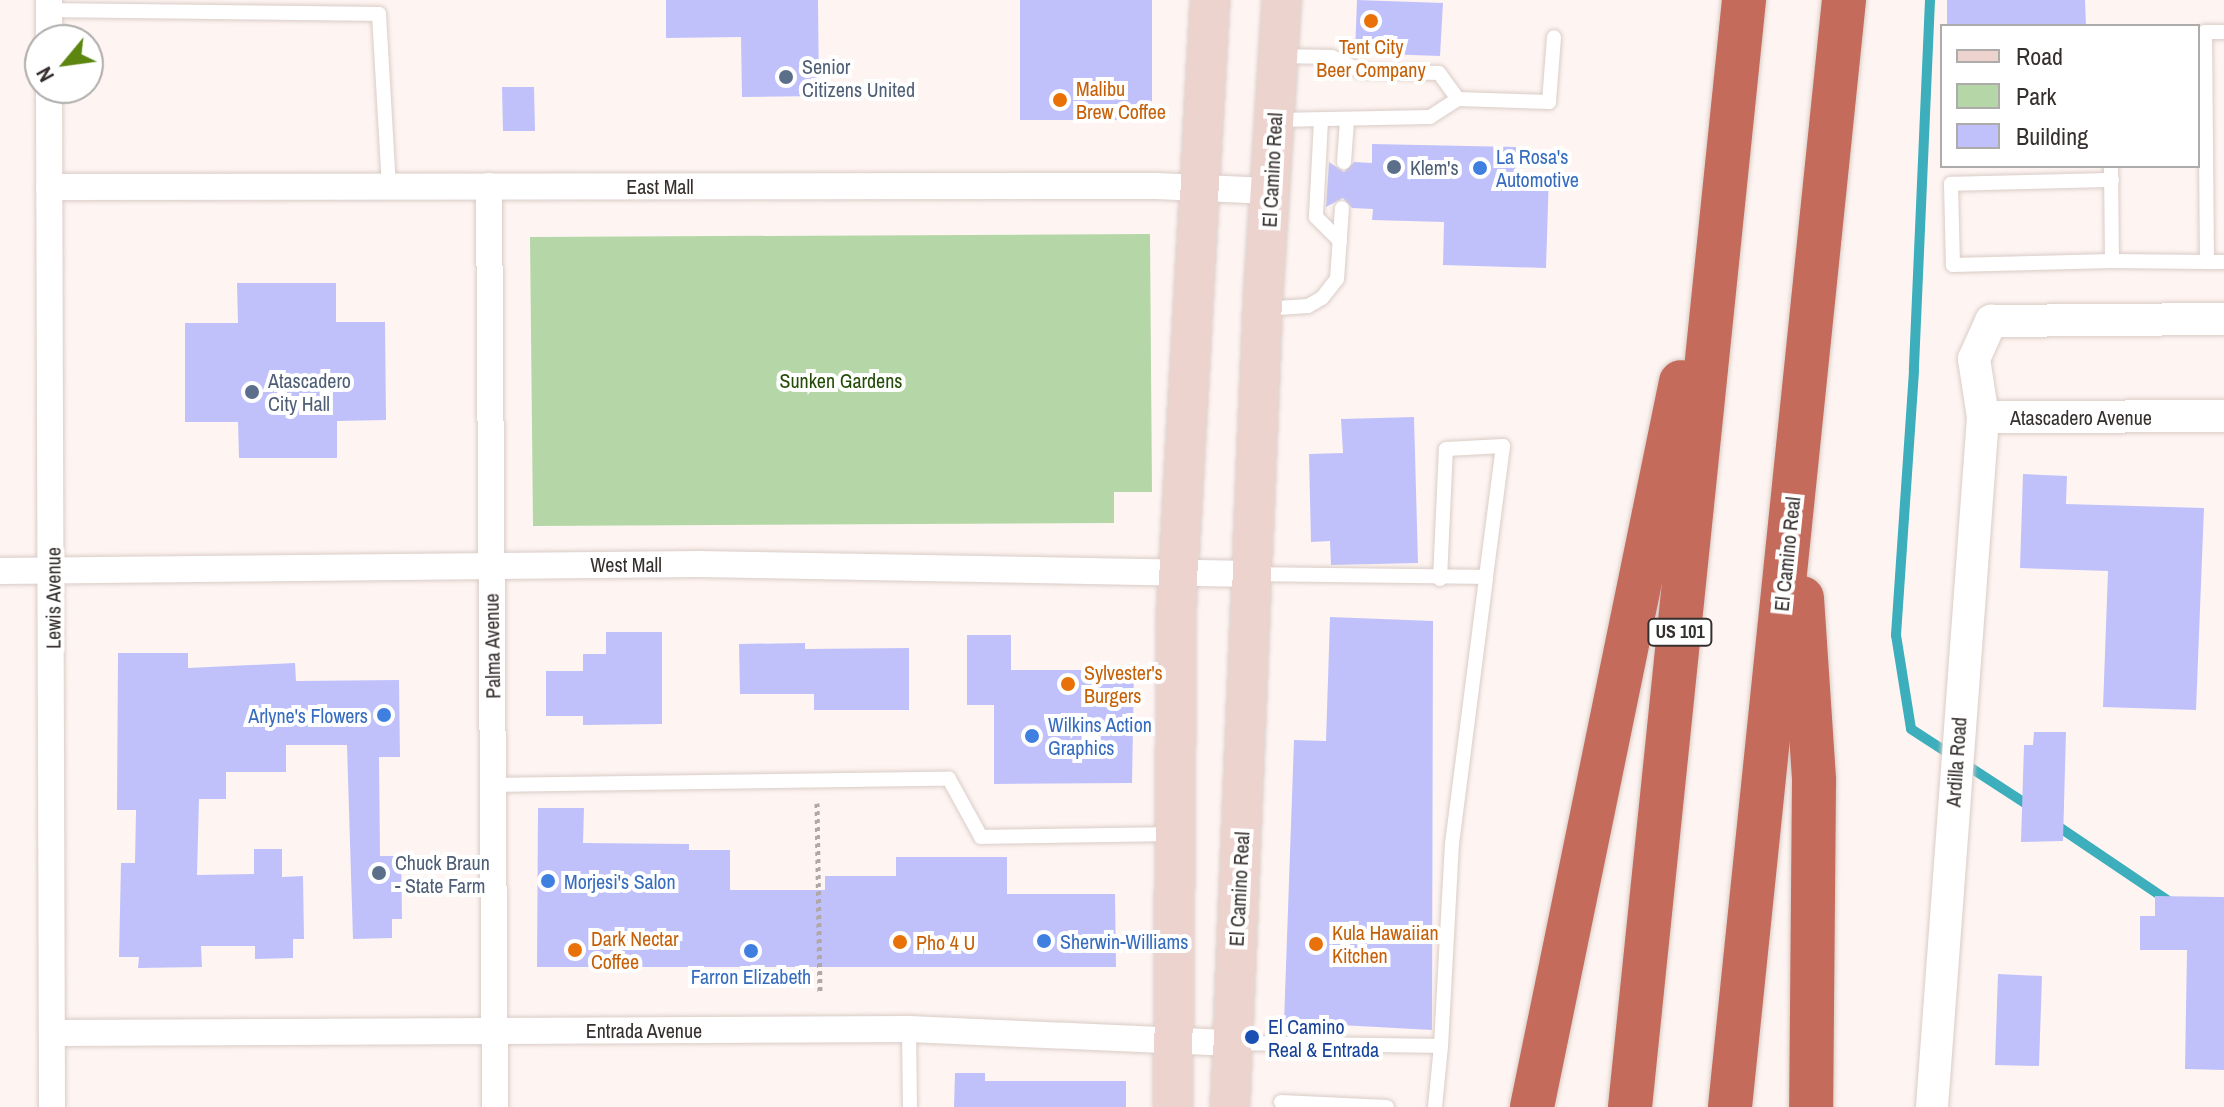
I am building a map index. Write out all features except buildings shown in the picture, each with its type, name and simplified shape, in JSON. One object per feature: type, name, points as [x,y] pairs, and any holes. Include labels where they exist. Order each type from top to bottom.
[{"type":"highway","name":"US 101","points":[[1630,1107],[1744,0]]},
{"type":"highway","name":"El Camino Real","points":[[1730,1107],[1844,0]]},
{"type":"highway","points":[[1532,1107],[1728,157]]},
{"type":"highway","points":[[1794,483],[1814,781],[1811,1107]]},
{"type":"main road","points":[[1173,1107],[1176,1042],[1171,834],[1179,571],[1210,0]]},
{"type":"main road","name":"El Camino Real","points":[[1230,1107],[1262,309],[1282,0]]},
{"type":"street","name":"Lewis Avenue","points":[[49,104],[52,1107]]},
{"type":"street","name":"Palma Avenue","points":[[489,186],[495,1107]]},
{"type":"street","name":"East Mall","points":[[49,187],[1200,188],[1271,191]]},
{"type":"street","name":"Atascadero Avenue","points":[[2224,319],[1991,321],[1974,359],[1983,417],[2224,416]]},
{"type":"street","name":"Ardilla Road","points":[[1932,1107],[1983,417]]},
{"type":"street","name":"West Mall","points":[[0,571],[491,565],[1252,574]]},
{"type":"street","name":"Entrada Avenue","points":[[54,1033],[909,1029],[1233,1043]]},
{"type":"lane","points":[[49,5],[379,14],[389,186]]},
{"type":"lane","points":[[2207,262],[2202,34],[2224,32]]},
{"type":"lane","points":[[1274,120],[1347,121],[1430,117],[1458,99],[1549,102],[1554,37]]},
{"type":"lane","points":[[1278,56],[1332,57],[1361,71],[1439,73],[1458,99]]},
{"type":"lane","points":[[1321,120],[1316,217],[1340,241]]},
{"type":"lane","points":[[1344,162],[1347,121]]},
{"type":"lane","points":[[2112,261],[2112,173],[1951,184],[1953,265],[2224,262]]},
{"type":"lane","points":[[1262,309],[1308,306],[1322,298],[1337,279],[1342,208]]},
{"type":"lane","points":[[1435,1107],[1452,844],[1503,446],[1446,449],[1440,579]]},
{"type":"lane","points":[[1252,574],[1440,579],[1486,577]]},
{"type":"lane","points":[[494,785],[949,779],[981,837],[1171,834]]},
{"type":"lane","points":[[909,1029],[910,1107]]},
{"type":"lane","points":[[1233,1043],[1441,1046]]},
{"type":"lane","points":[[1281,1102],[1387,1107]]},
{"type":"path","points":[[817,781],[820,994]]},
{"type":"green space","name":"Sunken Gardens","points":[[1150,234],[1152,492],[1114,492],[1114,523],[533,526],[530,237]]},
{"type":"waterway","points":[[1930,0],[1914,371],[1896,635],[1911,729],[2034,809]]},
{"type":"waterway","points":[[2053,823],[2173,904]]},
{"type":"place","name":"Tent City Beer Company","points":[[1371,21]]},
{"type":"place","name":"Senior Citizens United","points":[[786,77]]},
{"type":"place","name":"Malibu Brew Coffee","points":[[1060,100]]},
{"type":"place","name":"Klem's","points":[[1394,167]]},
{"type":"place","name":"La Rosa's Automotive","points":[[1480,168]]},
{"type":"place","name":"Atascadero City Hall","points":[[252,392]]},
{"type":"place","name":"Sylvester's Burgers","points":[[1068,684]]},
{"type":"place","name":"Arlyne's Flowers","points":[[384,715]]},
{"type":"place","name":"Wilkins Action Graphics","points":[[1032,736]]},
{"type":"place","name":"Chuck Braun - State Farm","points":[[379,873]]},
{"type":"place","name":"Morjesi's Salon","points":[[548,881]]},
{"type":"place","name":"Sherwin-Williams","points":[[1044,941]]},
{"type":"place","name":"Pho 4 U","points":[[900,942]]},
{"type":"place","name":"Kula Hawaiian Kitchen","points":[[1316,944]]},
{"type":"place","name":"Dark Nectar Coffee","points":[[575,950]]},
{"type":"place","name":"Farron Elizabeth","points":[[751,951]]},
{"type":"place","name":"El Camino Real & Entrada","points":[[1252,1037]]}]
